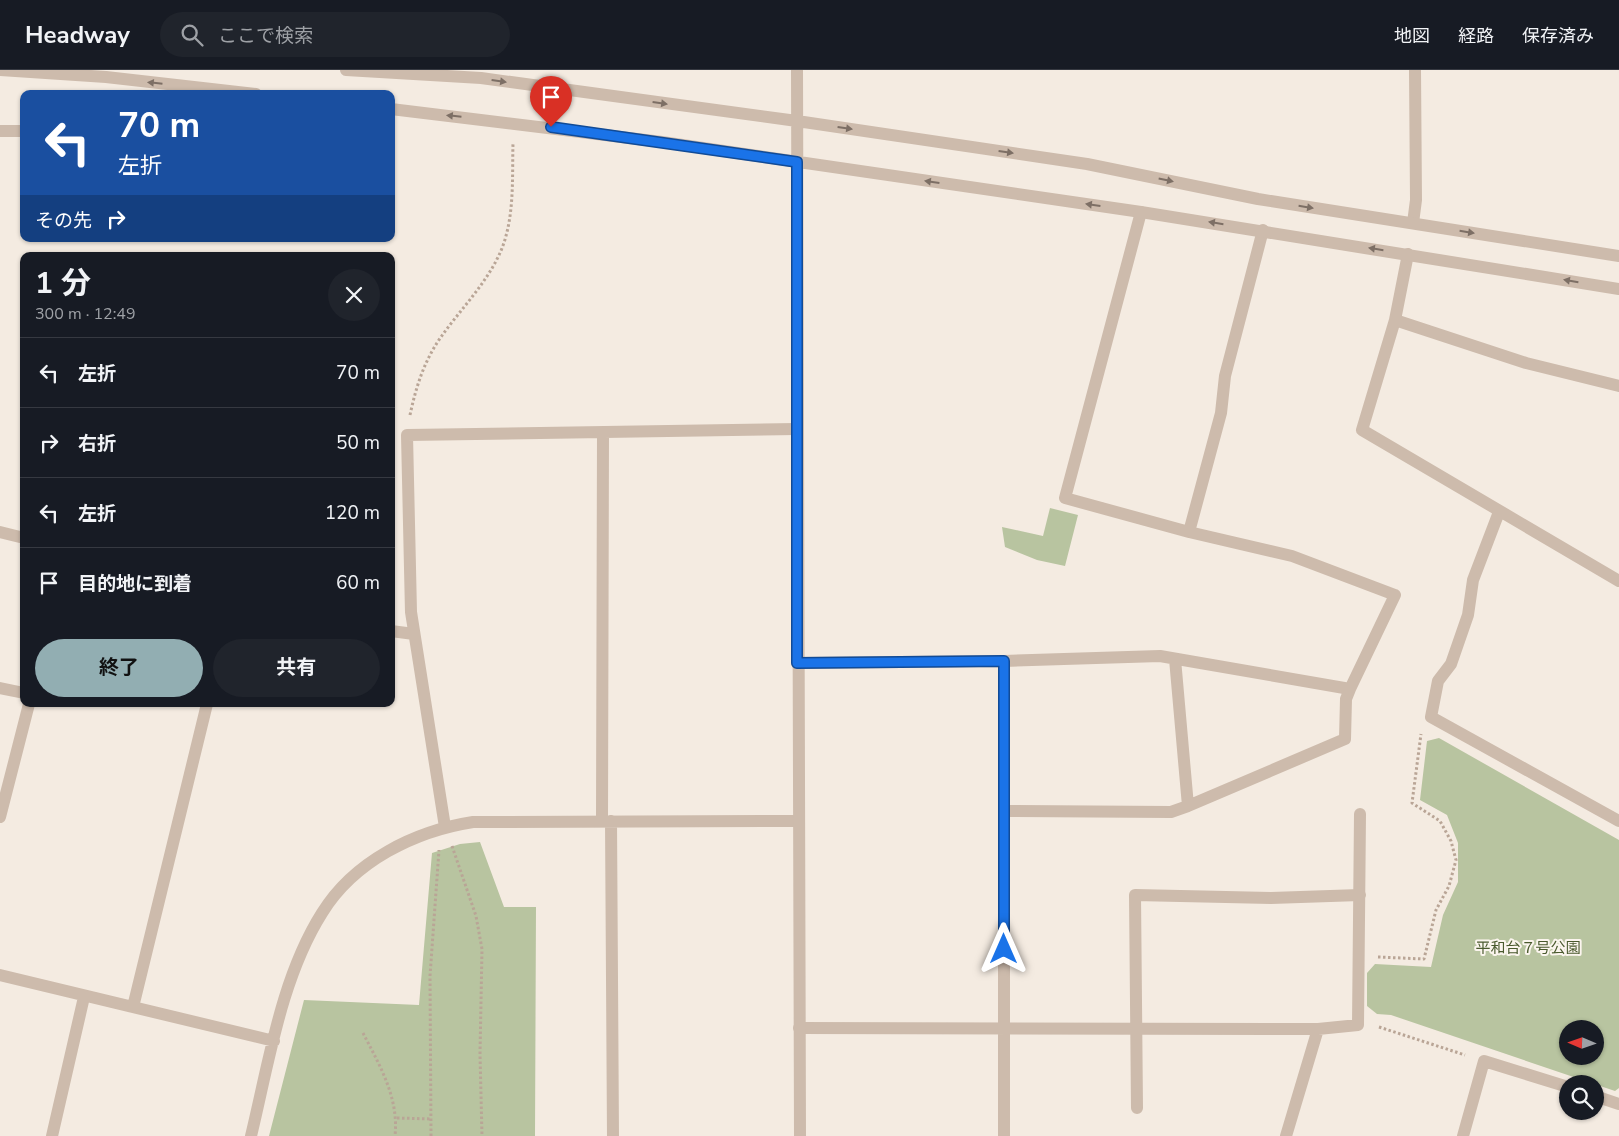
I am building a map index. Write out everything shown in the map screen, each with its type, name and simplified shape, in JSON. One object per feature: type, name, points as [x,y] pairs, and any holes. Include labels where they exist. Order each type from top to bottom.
[{"type":"street","points":[[0,70],[106,77],[221,90]]},
{"type":"street","points":[[346,70],[481,78],[797,121],[1087,164],[1258,200],[1619,256]]},
{"type":"street","points":[[797,70],[796,429],[800,1136]]},
{"type":"street","points":[[1413,223],[1416,200],[1415,70]]},
{"type":"street","points":[[395,109],[514,123],[1141,212],[1263,230],[1619,289]]},
{"type":"street","points":[[0,131],[20,131]]},
{"type":"street","points":[[1004,811],[1171,812],[1345,739],[1346,699],[1395,595],[1292,556],[1189,532],[1065,498],[1141,212]]},
{"type":"street","points":[[1189,532],[1221,413],[1225,376],[1263,230]]},
{"type":"street","points":[[1408,254],[1395,320],[1362,430],[1619,581]]},
{"type":"street","points":[[1395,320],[1526,363],[1619,386]]},
{"type":"street","points":[[440,828],[411,612],[407,436],[796,429]]},
{"type":"street","points":[[603,433],[612,1136]]},
{"type":"street","points":[[1499,512],[1473,580],[1468,615],[1451,664],[1438,681],[1431,717],[1619,821]]},
{"type":"street","points":[[0,532],[20,537]]},
{"type":"street","points":[[395,632],[414,634]]},
{"type":"street","points":[[797,663],[1004,661],[1160,656],[1350,689]]},
{"type":"street","points":[[1174,659],[1188,806]]},
{"type":"street","points":[[1004,661],[1004,1136]]},
{"type":"street","points":[[0,688],[20,692]]},
{"type":"street","points":[[0,817],[28,707]]},
{"type":"street","points":[[133,1007],[206,707]]},
{"type":"street","points":[[799,1028],[1318,1028],[1358,1025],[1360,814]]},
{"type":"street","points":[[251,1136],[289,987],[305,944],[322,912],[340,890],[366,866],[398,845],[440,828],[473,822],[799,821]]},
{"type":"street","points":[[1137,1108],[1138,1027],[1135,895],[1271,898],[1360,895]]},
{"type":"street","points":[[0,975],[274,1042]]},
{"type":"street","points":[[52,1136],[84,997]]},
{"type":"street","points":[[1286,1136],[1318,1028]]},
{"type":"street","points":[[1463,1136],[1484,1061],[1559,1084]]},
{"type":"street","points":[[1604,1099],[1619,1104]]},
{"type":"path","points":[[407,436],[418,377],[439,339],[471,298],[500,253],[510,221],[514,123]]},
{"type":"path","points":[[1360,957],[1424,959],[1436,910],[1449,886],[1456,860],[1451,840],[1440,821],[1412,803],[1420,736],[1431,717]]},
{"type":"path","points":[[431,1136],[430,976],[440,856],[440,828]]},
{"type":"path","points":[[440,828],[476,916],[482,949],[480,1054],[482,1136]]},
{"type":"path","points":[[1385,1028],[1459,1054]]},
{"type":"path","points":[[363,1032],[382,1068],[397,1118],[395,1136]]},
{"type":"path","points":[[397,1118],[432,1119]]},
{"type":"green space","points":[[1050,508],[1078,515],[1065,566],[1037,560],[1005,547],[1002,527],[1043,536]]},
{"type":"green space","name":"平和台７号公園","points":[[1439,738],[1619,840],[1619,1088],[1615,1091],[1604,1087],[1604,1075],[1568,1075],[1391,1015],[1377,1014],[1367,1006],[1367,973],[1375,964],[1431,967],[1443,915],[1458,882],[1458,843],[1447,815],[1420,800],[1427,741]]},
{"type":"green space","points":[[480,842],[504,907],[536,907],[535,1136],[269,1136],[304,1000],[419,1005],[432,853],[460,844]]},
{"type":"route","points":[[551,127],[797,162],[797,663],[1004,661],[1004,949]]}]
